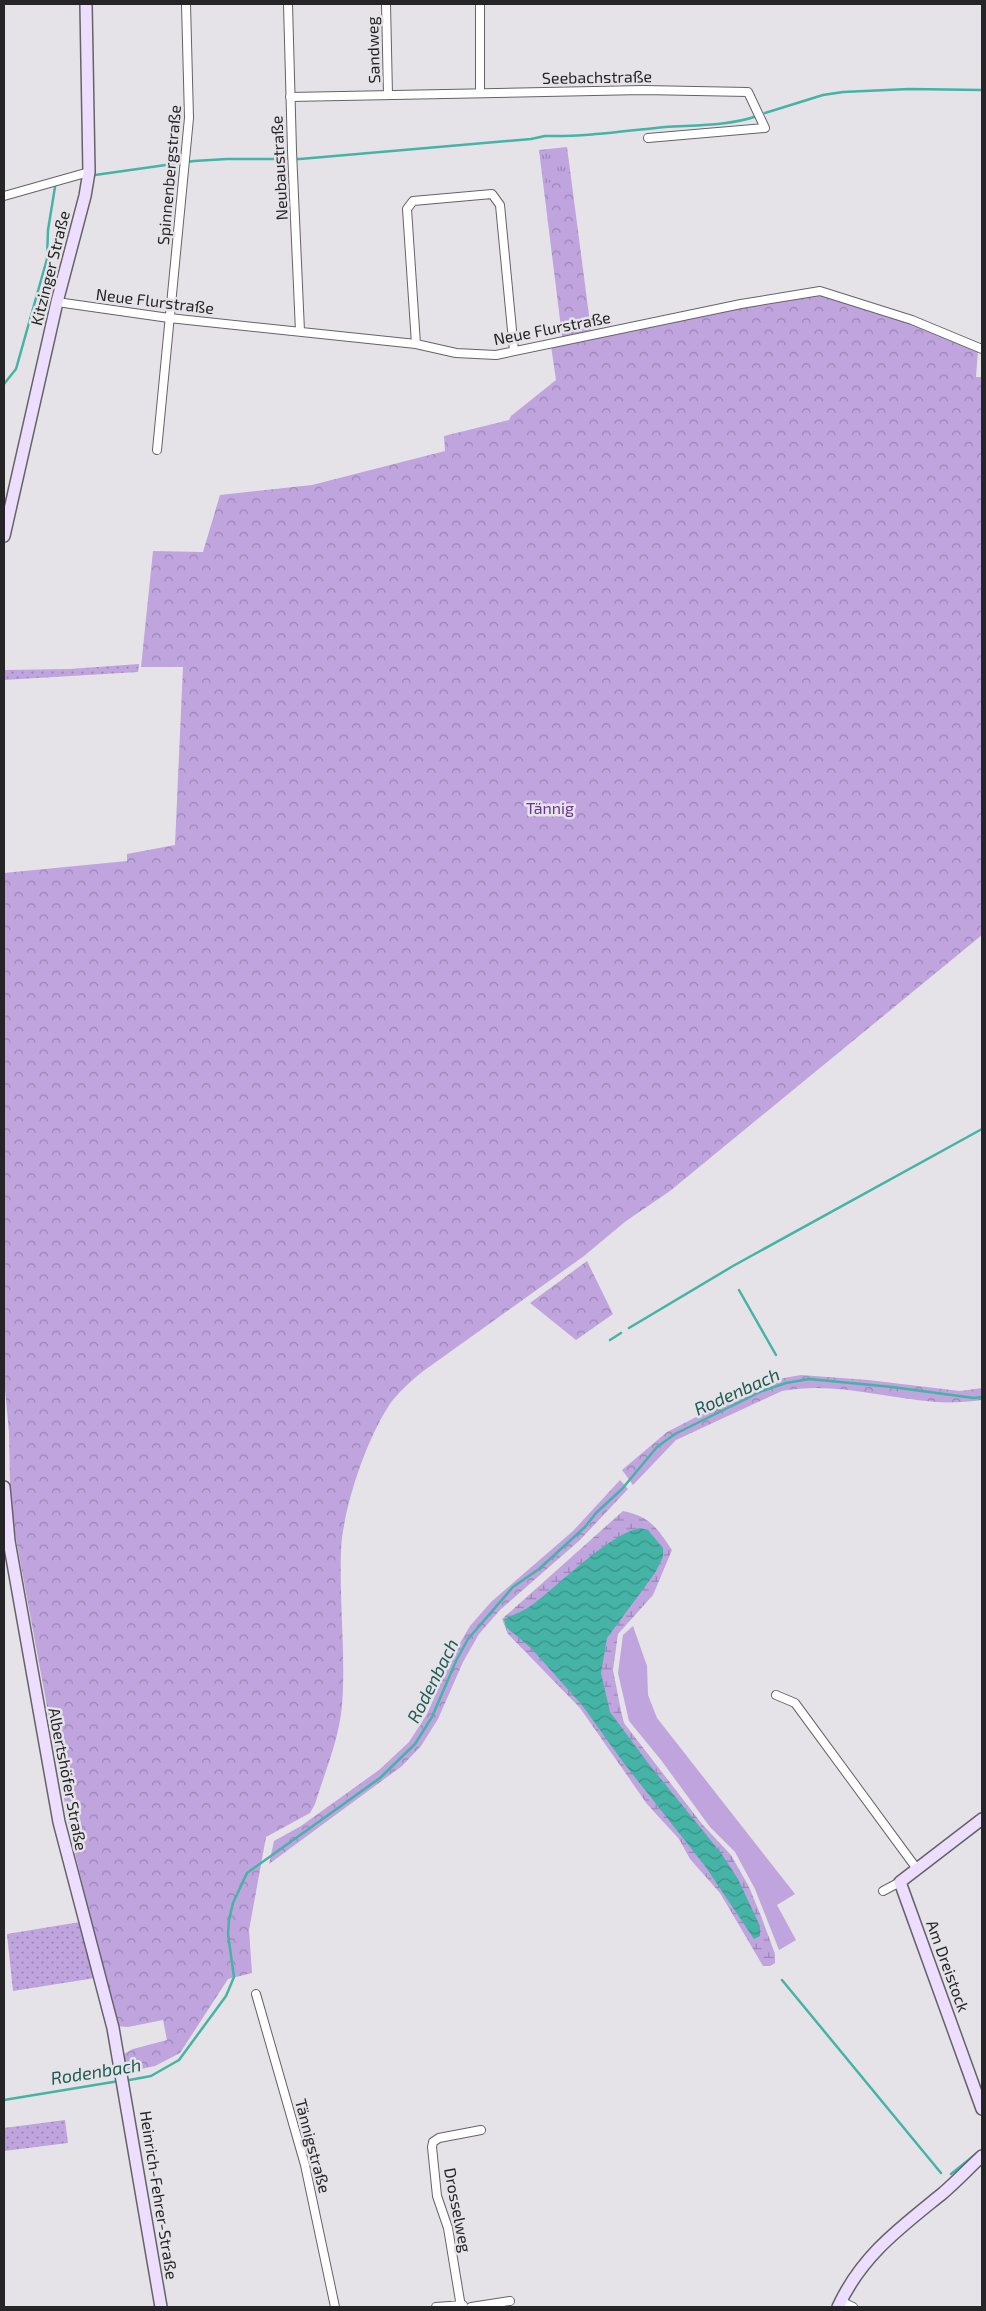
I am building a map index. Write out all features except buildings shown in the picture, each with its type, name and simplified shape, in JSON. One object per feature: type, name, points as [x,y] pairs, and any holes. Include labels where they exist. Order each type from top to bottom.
[{"type":"street","name":"Kitzinger Straße","points":[[4,536],[57,302],[85,196],[89,172],[86,4]]},
{"type":"street","name":"Spinnenbergstraße","points":[[157,450],[187,154],[189,118],[186,4]]},
{"type":"street","name":"Neubaustraße","points":[[288,4],[300,331]]},
{"type":"street","name":"Sandweg","points":[[386,4],[388,95]]},
{"type":"street","points":[[480,4],[480,93]]},
{"type":"street","name":"Seebachstraße","points":[[290,96],[644,90],[748,92],[765,128],[648,138]]},
{"type":"street","points":[[4,196],[89,172]]},
{"type":"street","points":[[416,344],[407,209],[413,201],[492,194],[500,205],[514,352]]},
{"type":"street","name":"Neue Flurstraße","points":[[57,302],[169,318],[416,344],[456,353],[496,355],[741,304],[820,291],[912,320],[982,349]]},
{"type":"street","name":"Albertshöfer Straße","points":[[4,1487],[10,1541],[34,1694],[59,1822],[113,2028],[125,2089]]},
{"type":"street","points":[[776,1694],[795,1703],[917,1869]]},
{"type":"street","points":[[883,1891],[900,1882],[982,1820]]},
{"type":"street","name":"Am Dreistock","points":[[900,1882],[982,2109]]},
{"type":"street","name":"Tännigstraße","points":[[256,1994],[305,2165],[336,2307]]},
{"type":"street","name":"Heinrich-Fehrer-Straße","points":[[125,2089],[162,2307]]},
{"type":"street","name":"Drosselweg","points":[[461,2306],[448,2228],[438,2196],[432,2147],[433,2142],[439,2138],[481,2130]]},
{"type":"street","points":[[853,2307],[839,2304],[863,2264],[896,2231],[945,2191],[982,2156]]},
{"type":"street","points":[[436,2307],[470,2307],[510,2301]]},
{"type":"green space","name":"Tännig","points":[[567,147],[592,338],[741,307],[821,293],[912,321],[978,350],[976,377],[982,377],[982,935],[670,1191],[626,1221],[584,1256],[422,1372],[392,1401],[365,1452],[346,1514],[341,1550],[343,1686],[338,1731],[315,1804],[310,1813],[266,1837],[249,1930],[252,1973],[228,1979],[180,2053],[155,2066],[127,2072],[124,2054],[133,2049],[167,2040],[163,2020],[128,2027],[116,2026],[71,1836],[14,1528],[4,1379],[4,873],[127,861],[127,854],[175,845],[183,667],[141,667],[153,551],[203,552],[220,495],[312,485],[445,451],[444,436],[509,420],[511,416],[556,380],[551,346],[563,344],[539,150]]},
{"type":"green space","points":[[566,148],[570,180],[544,183],[540,151]]},
{"type":"green space","points":[[139,664],[138,672],[4,680],[4,670],[70,669]]},
{"type":"green space","points":[[587,1261],[613,1314],[576,1340],[530,1303]]},
{"type":"green space","points":[[801,1375],[868,1380],[960,1391],[982,1388],[982,1400],[936,1402],[859,1391],[820,1388],[782,1391],[676,1440],[633,1485],[622,1470],[667,1432],[739,1395],[778,1379]]},
{"type":"green space","points":[[620,1480],[628,1489],[580,1540],[500,1610],[479,1634],[463,1662],[438,1719],[421,1746],[402,1766],[269,1864],[274,1841],[301,1826],[379,1770],[409,1742],[427,1714],[453,1655],[470,1626],[491,1602],[573,1531]]},
{"type":"green space","points":[[623,1511],[633,1513],[647,1520],[662,1535],[672,1550],[653,1595],[618,1634],[613,1670],[624,1723],[702,1824],[731,1855],[749,1887],[775,1954],[775,1963],[770,1966],[763,1966],[720,1893],[690,1859],[679,1839],[647,1804],[580,1708],[508,1634],[502,1619]]},
{"type":"green space","points":[[633,1626],[647,1666],[648,1695],[657,1718],[795,1894],[777,1905],[796,1940],[779,1950],[755,1889],[735,1852],[710,1827],[661,1760],[629,1721],[618,1673],[623,1635]]},
{"type":"green space","points":[[80,1922],[95,1978],[13,1991],[7,1934]]},
{"type":"green space","points":[[65,2120],[68,2143],[4,2151],[4,2128]]},
{"type":"water","points":[[640,1528],[648,1530],[663,1548],[663,1557],[655,1573],[607,1638],[601,1673],[610,1712],[648,1763],[721,1853],[738,1879],[760,1926],[760,1936],[754,1939],[705,1866],[623,1762],[582,1705],[531,1648],[506,1627],[504,1619],[532,1605],[599,1550],[628,1532]]},
{"type":"waterway","points":[[765,113],[823,95],[843,92],[909,89],[982,90]]},
{"type":"waterway","points":[[95,175],[194,161],[300,159],[531,139],[545,136],[590,135],[735,122],[757,116]]},
{"type":"waterway","points":[[4,384],[16,369],[47,259],[48,230],[55,187]]},
{"type":"waterway","points":[[629,1328],[733,1266],[982,1129]]},
{"type":"waterway","points":[[739,1290],[776,1355]]},
{"type":"waterway","points":[[610,1340],[621,1333]]},
{"type":"waterway","name":"Rodenbach","points":[[124,2081],[151,2076],[179,2060],[226,1996],[234,1977],[228,1934],[229,1920],[233,1903],[247,1873],[380,1778],[415,1744],[432,1717],[456,1661],[468,1639],[513,1587],[539,1569],[585,1527],[596,1513],[622,1489],[657,1447],[675,1434],[762,1391],[786,1383],[809,1379],[892,1387],[974,1398],[982,1397]]},
{"type":"waterway","points":[[782,1980],[941,2173]]},
{"type":"waterway","name":"Rodenbach","points":[[4,2100],[119,2081]]},
{"type":"waterway","points":[[951,2174],[976,2154]]}]
